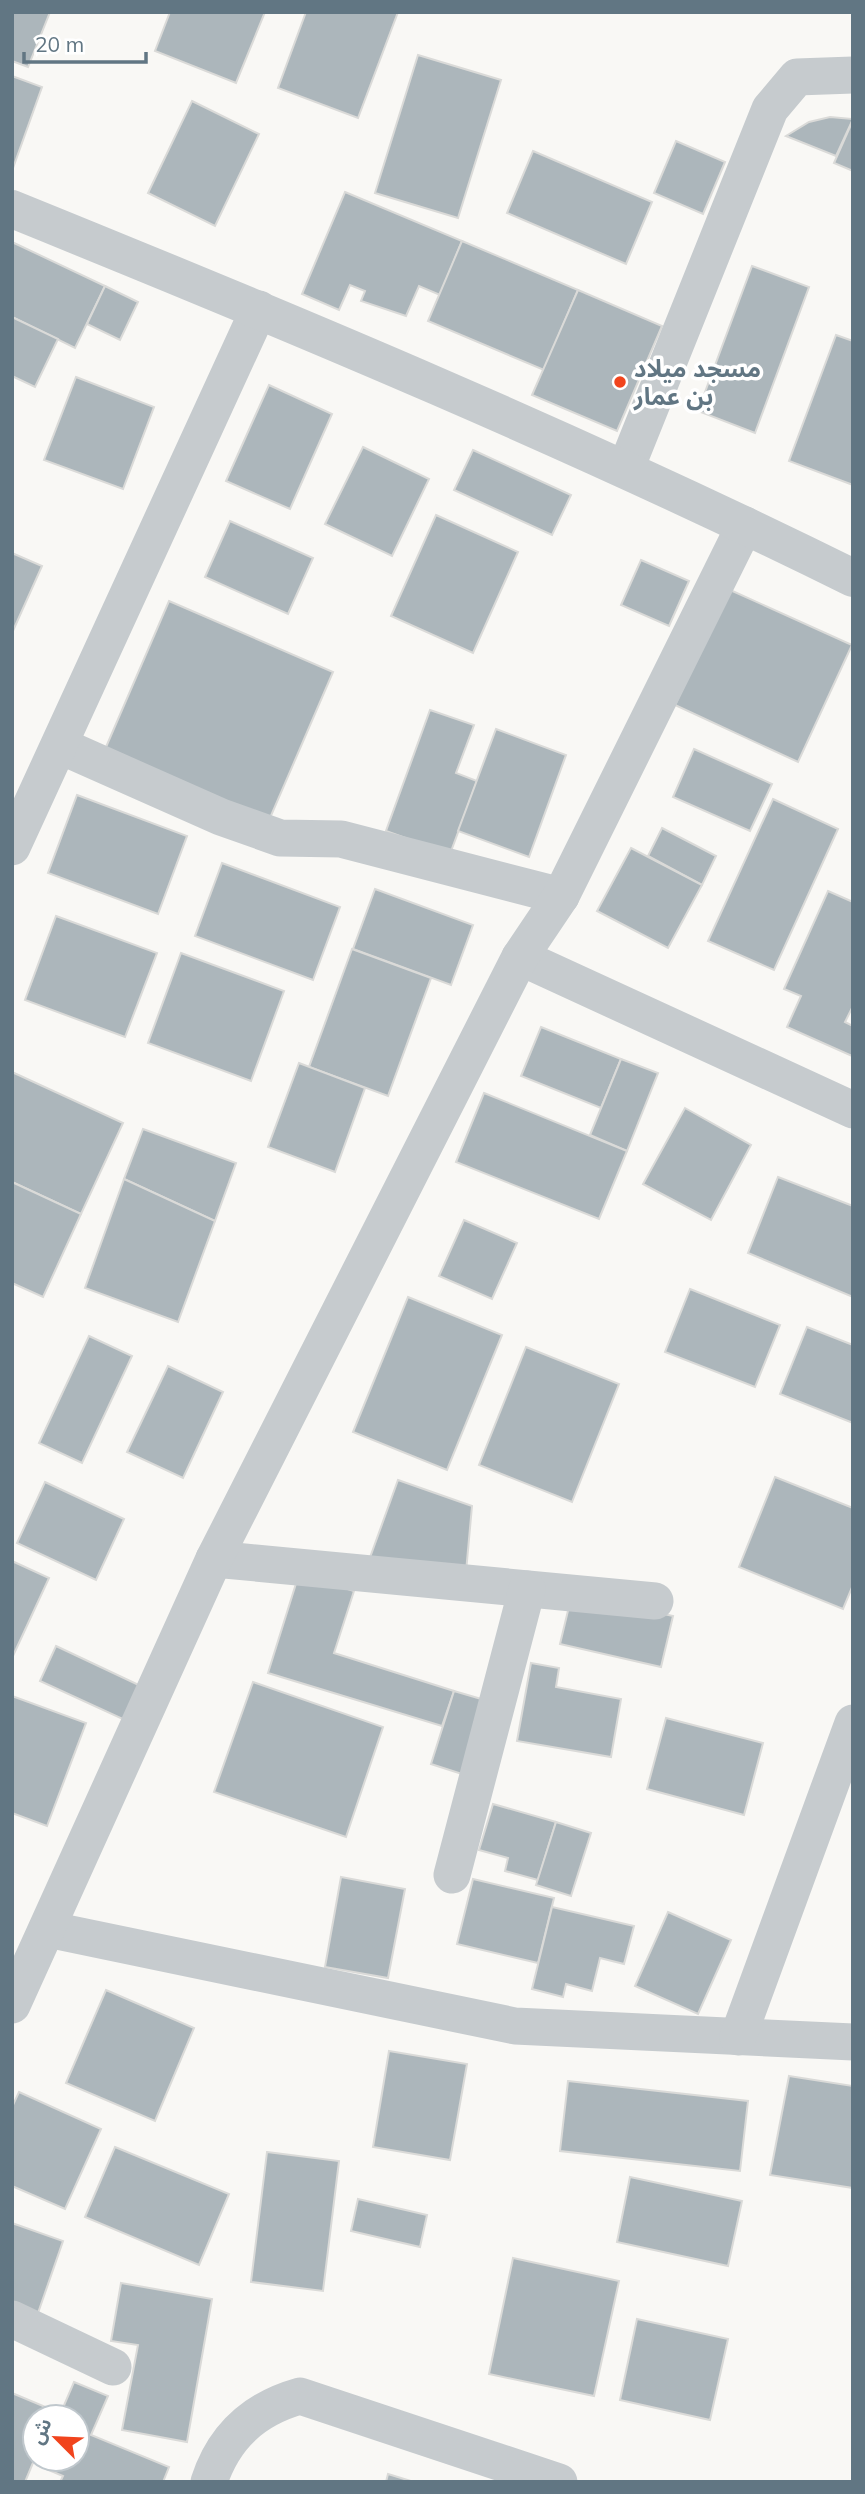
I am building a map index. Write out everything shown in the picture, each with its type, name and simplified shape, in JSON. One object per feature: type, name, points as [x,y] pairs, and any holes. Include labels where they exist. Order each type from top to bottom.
[{"type":"street","points":[[626,468],[770,109],[797,77],[853,75]]},
{"type":"street","points":[[12,209],[259,309],[626,468],[853,578]]},
{"type":"street","points":[[12,847],[61,746],[259,309]]},
{"type":"street","points":[[12,2005],[214,1559],[520,957],[561,896],[746,525]]},
{"type":"street","points":[[61,746],[221,817],[280,838],[341,839],[561,896]]},
{"type":"street","points":[[520,957],[853,1110]]},
{"type":"street","points":[[214,1559],[655,1601]]},
{"type":"street","points":[[452,1875],[527,1589]]},
{"type":"street","points":[[738,2037],[853,1723]]},
{"type":"street","points":[[47,1929],[515,2026],[853,2042]]},
{"type":"street","points":[[12,2319],[113,2367]]},
{"type":"street","points":[[209,2482],[239,2427],[272,2404],[300,2396],[559,2482]]},
{"type":"building","points":[[12,12],[50,12],[28,67],[12,61]]},
{"type":"building","points":[[170,12],[265,12],[236,83],[155,51]]},
{"type":"building","points":[[306,12],[398,12],[358,118],[278,88]]},
{"type":"building","points":[[418,55],[501,80],[458,218],[375,193]]},
{"type":"building","points":[[12,76],[42,87],[13,168],[12,168]]},
{"type":"building","points":[[192,101],[259,134],[215,226],[148,193]]},
{"type":"building","points":[[830,117],[853,119],[836,156],[786,136],[809,122]]},
{"type":"building","points":[[853,120],[853,171],[834,163]]},
{"type":"building","points":[[676,141],[725,162],[703,214],[654,193]]},
{"type":"building","points":[[533,151],[652,202],[626,264],[507,213]]},
{"type":"building","points":[[345,192],[462,241],[440,295],[419,286],[406,316],[361,301],[365,291],[350,285],[339,310],[302,294]]},
{"type":"building","points":[[462,241],[578,290],[544,370],[428,321]]},
{"type":"building","points":[[12,242],[105,286],[75,348],[12,317]]},
{"type":"building","points":[[752,266],[809,287],[755,433],[698,411]]},
{"type":"building","points":[[105,286],[138,302],[120,340],[87,324]]},
{"type":"building","points":[[578,290],[662,326],[617,431],[532,395]]},
{"type":"building","points":[[12,317],[58,339],[35,387],[12,376]]},
{"type":"building","points":[[836,335],[853,341],[853,485],[789,461]]},
{"type":"building","points":[[76,377],[154,407],[123,489],[44,460]]},
{"type":"building","points":[[269,385],[332,414],[290,509],[226,481]]},
{"type":"building","points":[[363,447],[429,479],[392,556],[325,524]]},
{"type":"building","points":[[473,450],[571,495],[552,535],[454,490]]},
{"type":"building","points":[[436,515],[518,552],[473,653],[391,616]]},
{"type":"building","points":[[230,521],[313,558],[288,614],[205,577]]},
{"type":"building","points":[[12,553],[42,566],[12,633]]},
{"type":"building","points":[[641,560],[689,581],[669,626],[621,605]]},
{"type":"building","points":[[728,589],[852,645],[798,762],[675,705]]},
{"type":"building","points":[[169,601],[333,672],[267,825],[103,754]]},
{"type":"building","points":[[430,710],[474,725],[456,773],[477,781],[450,854],[386,831]]},
{"type":"building","points":[[496,729],[566,755],[529,857],[458,831]]},
{"type":"building","points":[[694,749],[772,784],[750,831],[673,797]]},
{"type":"building","points":[[77,795],[187,836],[158,914],[48,873]]},
{"type":"building","points":[[773,799],[838,829],[774,970],[708,941]]},
{"type":"building","points":[[662,828],[716,856],[702,885],[648,856]]},
{"type":"building","points":[[631,848],[702,885],[668,948],[597,911]]},
{"type":"building","points":[[222,863],[340,907],[313,980],[195,936]]},
{"type":"building","points":[[375,889],[473,925],[451,985],[353,949]]},
{"type":"building","points":[[828,891],[853,902],[853,1006],[845,1022],[853,1026],[852,1056],[787,1027],[801,996],[784,989]]},
{"type":"building","points":[[56,916],[157,953],[125,1037],[25,1000]]},
{"type":"building","points":[[352,949],[431,978],[388,1096],[309,1067]]},
{"type":"building","points":[[181,953],[284,991],[251,1081],[148,1043]]},
{"type":"building","points":[[541,1027],[621,1059],[601,1108],[521,1076]]},
{"type":"building","points":[[621,1059],[658,1073],[627,1151],[590,1135]]},
{"type":"building","points":[[299,1063],[365,1088],[335,1172],[268,1147]]},
{"type":"building","points":[[12,1072],[123,1123],[81,1214],[12,1182]]},
{"type":"building","points":[[484,1093],[627,1151],[599,1219],[456,1162]]},
{"type":"building","points":[[685,1108],[751,1145],[711,1220],[643,1184]]},
{"type":"building","points":[[143,1129],[236,1163],[215,1221],[124,1179]]},
{"type":"building","points":[[778,1177],[853,1206],[853,1297],[748,1253]]},
{"type":"building","points":[[124,1179],[215,1221],[178,1322],[85,1288]]},
{"type":"building","points":[[12,1182],[81,1214],[43,1297],[12,1283]]},
{"type":"building","points":[[464,1220],[517,1243],[492,1299],[439,1276]]},
{"type":"building","points":[[690,1289],[780,1325],[755,1387],[665,1352]]},
{"type":"building","points":[[408,1297],[502,1335],[447,1470],[353,1432]]},
{"type":"building","points":[[807,1327],[853,1345],[853,1423],[780,1394]]},
{"type":"building","points":[[89,1336],[132,1356],[82,1463],[39,1443]]},
{"type":"building","points":[[526,1347],[619,1384],[572,1502],[479,1465]]},
{"type":"building","points":[[168,1366],[223,1392],[183,1478],[127,1452]]},
{"type":"building","points":[[775,1477],[853,1508],[853,1585],[843,1609],[739,1567]]},
{"type":"building","points":[[398,1480],[472,1506],[466,1572],[368,1563]]},
{"type":"building","points":[[45,1482],[124,1519],[96,1580],[17,1543]]},
{"type":"building","points":[[12,1561],[49,1578],[12,1658]]},
{"type":"building","points":[[299,1574],[354,1591],[334,1653],[454,1691],[442,1726],[268,1673]]},
{"type":"building","points":[[572,1594],[673,1616],[661,1667],[560,1644]]},
{"type":"building","points":[[56,1646],[143,1687],[127,1721],[40,1681]]},
{"type":"building","points":[[531,1663],[559,1668],[556,1687],[621,1699],[611,1757],[517,1741]]},
{"type":"building","points":[[253,1682],[383,1727],[346,1837],[214,1792]]},
{"type":"building","points":[[454,1691],[488,1701],[465,1775],[431,1764]]},
{"type":"building","points":[[12,1696],[86,1723],[47,1826],[12,1813]]},
{"type":"building","points":[[666,1718],[763,1743],[744,1815],[647,1789]]},
{"type":"building","points":[[493,1804],[556,1822],[538,1880],[505,1871],[508,1858],[479,1850]]},
{"type":"building","points":[[556,1822],[591,1833],[571,1896],[536,1885]]},
{"type":"building","points":[[341,1877],[405,1889],[388,1978],[325,1967]]},
{"type":"building","points":[[473,1879],[554,1898],[538,1963],[457,1944]]},
{"type":"building","points":[[552,1907],[634,1926],[624,1964],[600,1958],[592,1991],[566,1984],[563,1997],[532,1989]]},
{"type":"building","points":[[668,1912],[731,1940],[698,2014],[635,1986]]},
{"type":"building","points":[[106,1990],[194,2028],[155,2121],[66,2083]]},
{"type":"building","points":[[389,2051],[467,2064],[450,2160],[373,2147]]},
{"type":"building","points":[[789,2076],[853,2086],[853,2188],[770,2175]]},
{"type":"building","points":[[568,2081],[748,2101],[740,2171],[560,2151]]},
{"type":"building","points":[[19,2092],[101,2129],[65,2209],[12,2186],[12,2107]]},
{"type":"building","points":[[115,2147],[229,2194],[199,2265],[85,2217]]},
{"type":"building","points":[[267,2152],[339,2161],[323,2291],[251,2282]]},
{"type":"building","points":[[630,2177],[742,2201],[728,2266],[617,2242]]},
{"type":"building","points":[[358,2199],[427,2215],[420,2247],[351,2231]]},
{"type":"building","points":[[12,2223],[63,2241],[38,2313],[12,2304]]},
{"type":"building","points":[[513,2258],[619,2281],[594,2396],[489,2374]]},
{"type":"building","points":[[121,2283],[212,2299],[187,2442],[122,2430],[138,2345],[111,2341]]},
{"type":"building","points":[[637,2319],[728,2339],[710,2420],[620,2400]]},
{"type":"building","points":[[74,2382],[108,2396],[91,2435],[91,2403],[65,2403]]},
{"type":"building","points":[[12,2393],[36,2403],[21,2403],[21,2473],[29,2473],[25,2482],[12,2482]]},
{"type":"building","points":[[91,2435],[169,2467],[163,2482],[60,2482],[63,2476],[56,2473],[91,2473]]},
{"type":"building","points":[[388,2474],[414,2482],[386,2482]]},
{"type":"place","name":"مسجد ميلاد بن عمار","points":[[620,382]]}]
